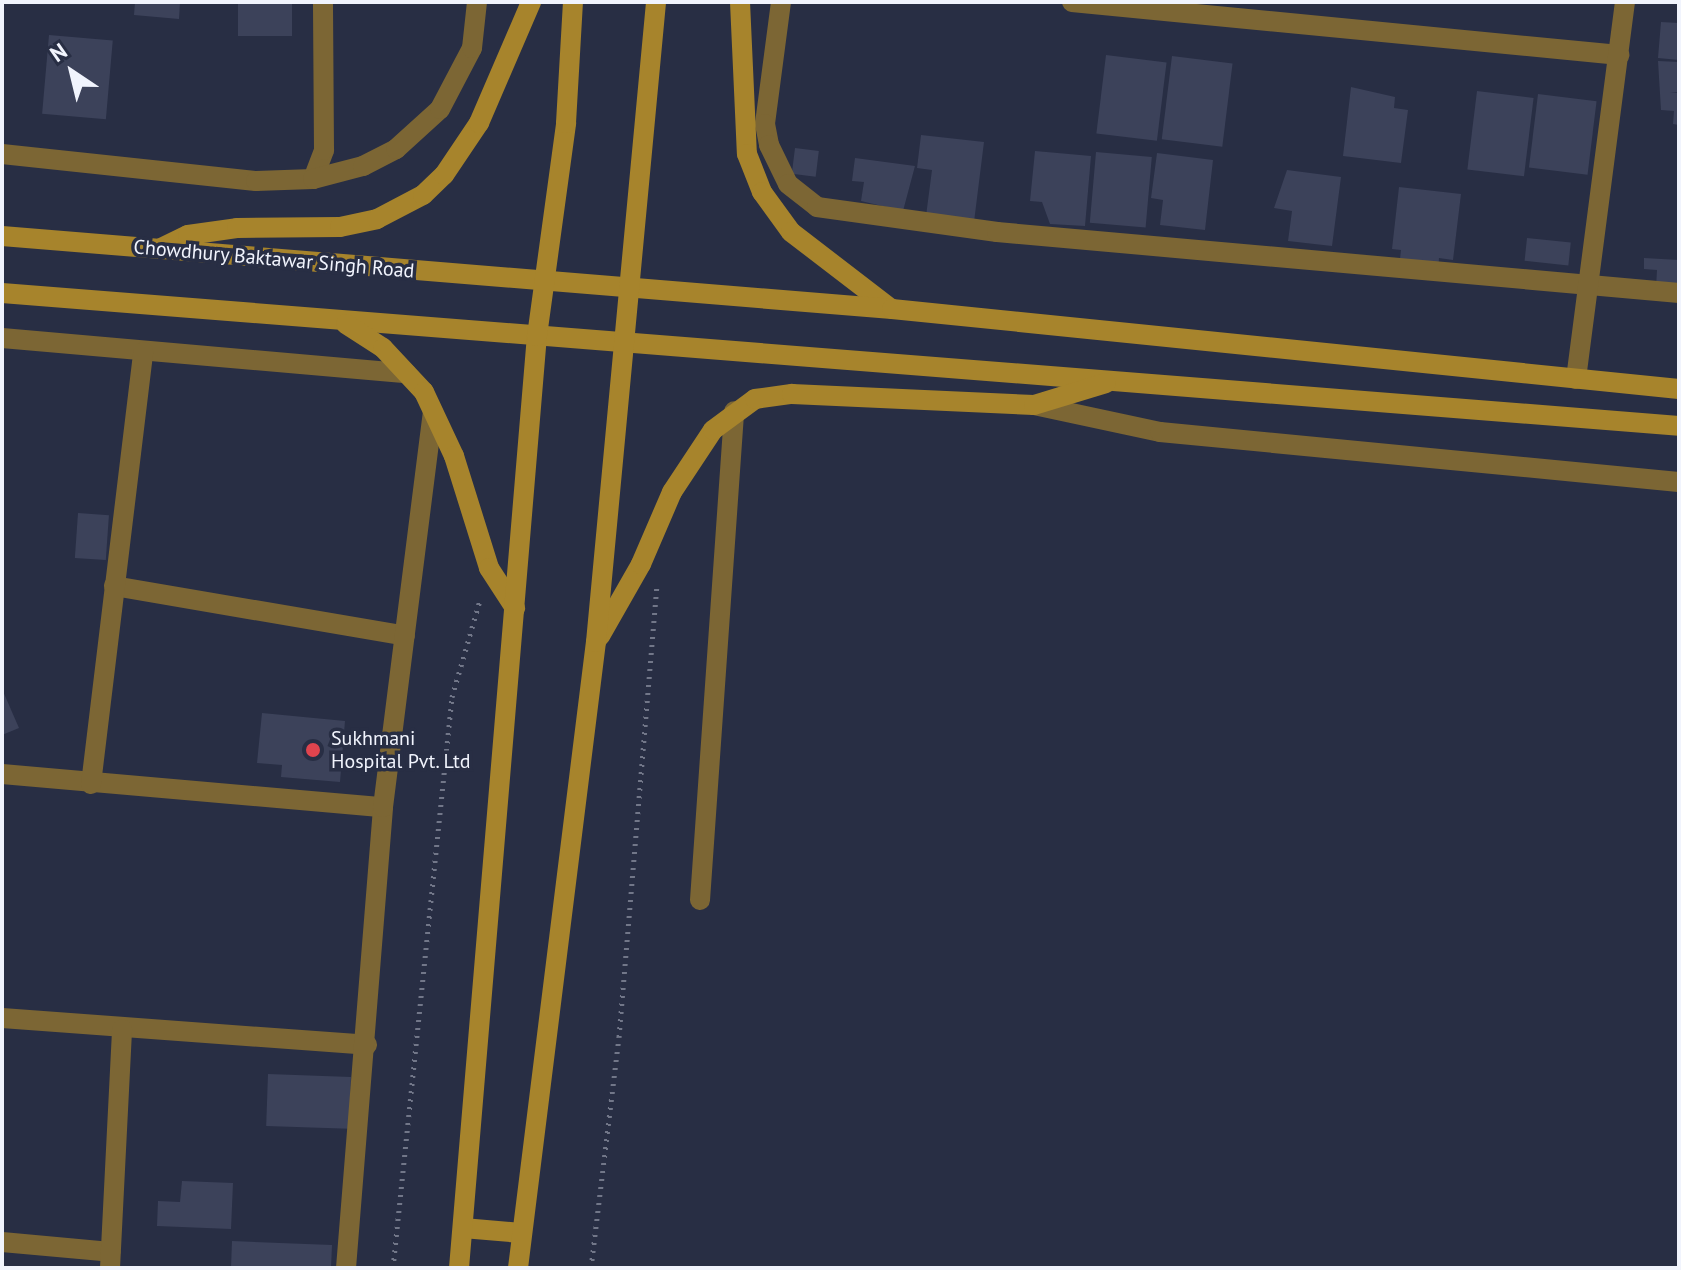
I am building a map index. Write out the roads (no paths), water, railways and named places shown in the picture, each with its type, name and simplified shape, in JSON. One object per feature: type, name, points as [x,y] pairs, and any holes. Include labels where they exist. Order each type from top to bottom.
[{"type":"main road","points":[[159,249],[188,235],[237,228],[340,227],[377,219],[423,195],[444,175],[479,123],[531,2]]},
{"type":"main road","points":[[459,1268],[537,336],[547,283],[566,123],[573,2]]},
{"type":"main road","points":[[518,1268],[596,642],[656,2]]},
{"type":"main road","points":[[740,2],[747,154],[762,192],[791,232],[892,309]]},
{"type":"main road","name":"Chowdhury Baktawar Singh Road","points":[[2,236],[628,291],[892,309],[1679,389]]},
{"type":"main road","points":[[2,293],[622,344],[1118,379],[1679,426]]},
{"type":"main road","points":[[343,322],[383,348],[406,373],[433,412],[454,456],[489,568],[515,608]]},
{"type":"main road","points":[[596,642],[641,564],[672,492],[713,430],[734,411],[755,399],[792,394],[1034,405],[1118,379]]},
{"type":"main road","points":[[463,1228],[521,1233]]},
{"type":"street","points":[[313,179],[324,150],[323,2]]},
{"type":"street","points":[[2,154],[256,181],[313,179],[363,166],[396,149],[440,109],[472,48],[477,2]]},
{"type":"street","points":[[781,2],[765,124],[769,145],[788,184],[817,207],[997,232],[1591,289],[1679,293]]},
{"type":"street","points":[[1072,2],[1619,55]]},
{"type":"street","points":[[1576,379],[1591,289],[1625,2]]},
{"type":"street","points":[[2,338],[406,373]]},
{"type":"street","points":[[91,784],[143,352]]},
{"type":"street","points":[[1034,405],[1160,432],[1679,482]]},
{"type":"street","points":[[700,900],[734,411]]},
{"type":"street","points":[[346,1268],[367,1045],[383,807],[433,412]]},
{"type":"street","points":[[114,586],[405,636]]},
{"type":"street","points":[[2,774],[383,807]]},
{"type":"street","points":[[2,1018],[367,1045]]},
{"type":"street","points":[[2,1242],[110,1260],[122,1029]]},
{"type":"place","name":"Sukhmani Hospital Pvt. Ltd","points":[[313,750]]}]
